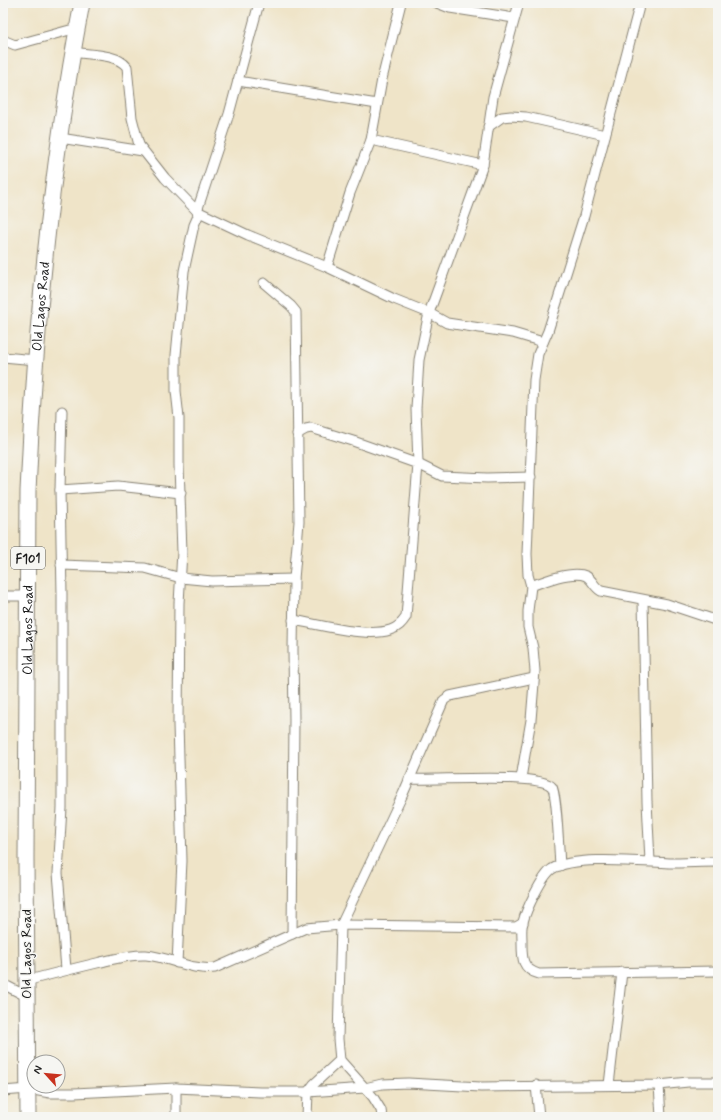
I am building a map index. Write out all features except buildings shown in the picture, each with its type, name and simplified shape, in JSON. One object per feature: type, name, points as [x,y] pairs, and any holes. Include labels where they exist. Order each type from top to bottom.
[{"type":"main road","name":"Old Lagos Road","points":[[27,1054],[26,981],[28,491],[40,309],[60,138],[82,3]]},
{"type":"main road","name":"Old Lagos Road","points":[[28,1094],[28,1117]]},
{"type":"street","points":[[177,963],[182,860],[178,724],[178,603],[182,552],[181,493],[178,465],[179,418],[176,391],[176,355],[184,271],[189,244],[198,216],[197,210],[238,81],[259,3]]},
{"type":"street","points":[[327,267],[350,193],[371,140],[377,104],[401,3]]},
{"type":"street","points":[[437,3],[450,8],[514,18]]},
{"type":"street","points":[[293,620],[360,632],[389,631],[400,626],[406,617],[418,464],[416,409],[419,360],[429,313],[483,165],[493,98],[519,3]]},
{"type":"street","points":[[521,778],[531,720],[534,678],[533,648],[528,622],[531,586],[527,565],[534,380],[538,354],[548,331],[565,278],[640,3]]},
{"type":"street","points":[[3,40],[15,45],[77,28]]},
{"type":"street","points":[[73,52],[114,58],[122,61],[127,67],[134,131],[143,151],[165,178],[197,210],[248,235],[327,267],[394,299],[429,313],[447,323],[513,333],[543,342]]},
{"type":"street","points":[[238,81],[377,104]]},
{"type":"street","points":[[488,127],[502,117],[526,117],[605,135]]},
{"type":"street","points":[[60,138],[143,151]]},
{"type":"street","points":[[371,140],[483,165]]},
{"type":"street","points":[[264,283],[296,312],[299,522],[294,579],[293,620],[292,934]]},
{"type":"street","points":[[3,357],[36,360]]},
{"type":"street","points":[[62,411],[60,490],[62,800],[58,874],[66,969]]},
{"type":"street","points":[[297,434],[311,428],[418,464],[442,476],[487,478],[530,477]]},
{"type":"street","points":[[60,490],[118,486],[181,493]]},
{"type":"street","points":[[61,565],[145,568],[181,578],[212,581],[294,579]]},
{"type":"street","points":[[531,586],[555,577],[586,576],[596,588],[601,591],[667,604],[718,621]]},
{"type":"street","points":[[3,596],[27,596]]},
{"type":"street","points":[[643,600],[647,802],[650,861]]},
{"type":"street","points":[[382,1117],[381,1110],[365,1088],[340,1060],[338,1039],[341,925],[409,779],[438,710],[444,700],[450,696],[534,678]]},
{"type":"street","points":[[409,779],[521,778],[546,782],[552,787],[555,800],[560,866]]},
{"type":"street","points":[[718,862],[574,862],[560,866],[551,870],[545,876],[523,923],[524,965],[530,972],[539,974],[718,971]]},
{"type":"street","points":[[26,981],[66,969],[133,955],[147,955],[206,969],[215,968],[306,928],[341,925],[516,927],[523,923]]},
{"type":"street","points":[[609,1085],[622,972]]},
{"type":"street","points":[[3,984],[26,996]]},
{"type":"street","points":[[307,1117],[308,1092],[314,1084],[340,1060]]},
{"type":"street","points":[[66,1094],[176,1088],[260,1092],[308,1092],[365,1088],[382,1084],[408,1083],[440,1086],[659,1085],[688,1082],[718,1082]]},
{"type":"street","points":[[536,1085],[539,1117]]},
{"type":"street","points":[[659,1085],[661,1117]]},
{"type":"street","points":[[176,1088],[176,1117]]},
{"type":"street","points":[[3,1091],[26,1089]]}]
